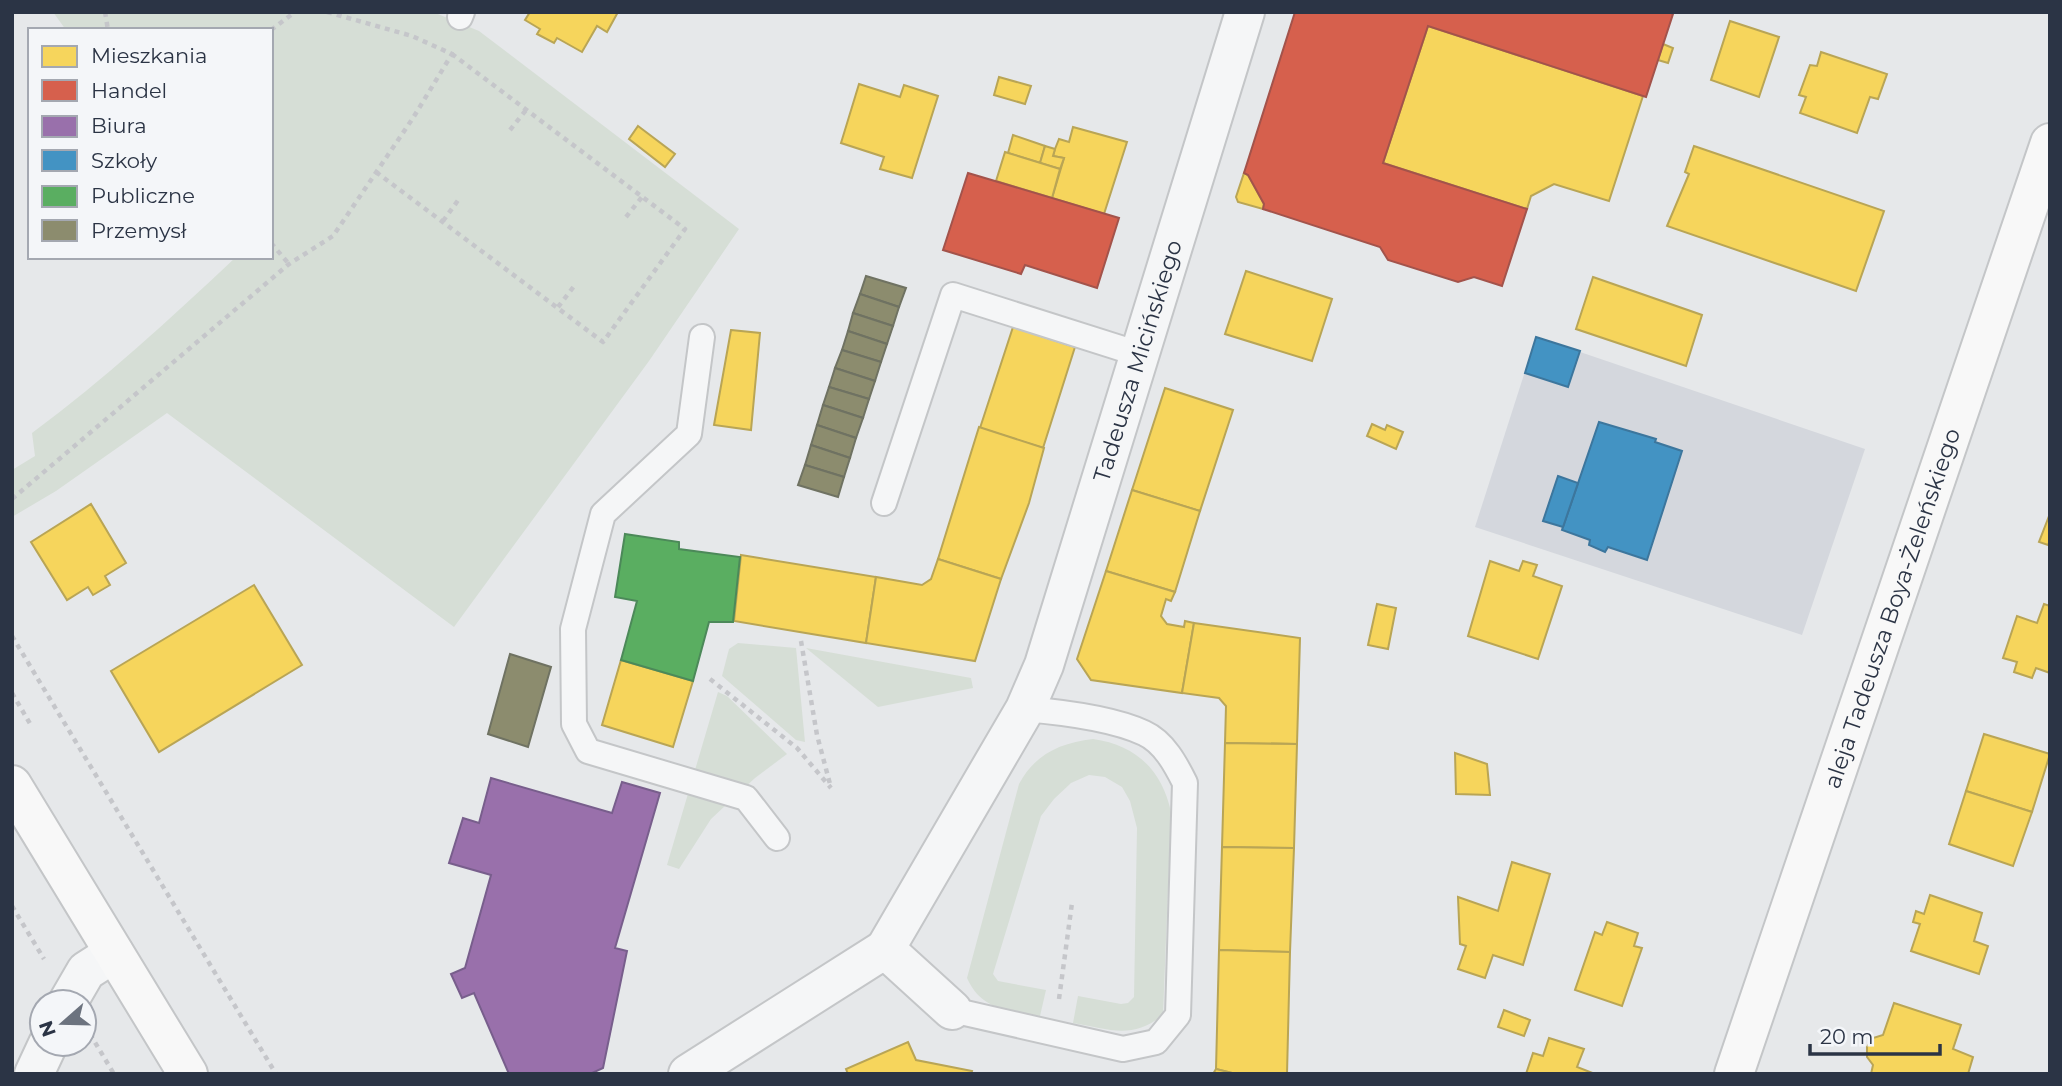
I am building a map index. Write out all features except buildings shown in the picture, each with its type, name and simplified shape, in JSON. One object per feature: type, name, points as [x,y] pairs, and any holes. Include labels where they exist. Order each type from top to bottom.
[{"type":"street","name":"Tadeusza Micińskiego","points":[[885,949],[1025,709],[1044,665],[1245,12]]},
{"type":"street","name":"aleja Tadeusza Boya-Żeleńskiego","points":[[1734,1074],[2050,144]]},
{"type":"street","points":[[12,785],[188,1074]]},
{"type":"street","points":[[688,1074],[885,949],[952,1010]]},
{"type":"street","points":[[76,988],[86,971],[114,953]]},
{"type":"street","points":[[34,1074],[41,1058]]},
{"type":"lane","points":[[884,503],[953,295],[1139,354]]},
{"type":"lane","points":[[702,337],[688,434],[603,514],[573,629],[574,724],[588,751],[746,798],[777,838]]},
{"type":"lane","points":[[952,1010],[1124,1049],[1156,1042],[1178,1015],[1185,783],[1172,757],[1146,733],[1071,713],[1025,709]]},
{"type":"path","points":[[273,28],[295,12]]},
{"type":"path","points":[[327,12],[412,36],[452,54],[685,229],[603,342],[376,172]]},
{"type":"path","points":[[12,499],[289,264],[333,236],[452,54]]},
{"type":"path","points":[[510,130],[526,110]]},
{"type":"path","points":[[626,217],[642,197]]},
{"type":"path","points":[[443,221],[459,200]]},
{"type":"path","points":[[273,245],[289,264]]},
{"type":"path","points":[[558,307],[575,285]]},
{"type":"path","points":[[12,636],[276,1074]]},
{"type":"path","points":[[710,679],[797,748],[831,788],[817,735],[802,641]]},
{"type":"path","points":[[12,693],[32,727]]},
{"type":"path","points":[[1054,1033],[1072,903]]},
{"type":"path","points":[[12,905],[46,961]]},
{"type":"path","points":[[98,1047],[114,1074]]},
{"type":"shaded area","points":[[53,12],[433,12],[479,31],[739,229],[649,361],[454,627],[167,413],[56,491],[12,517],[12,470],[35,456],[32,433],[111,370],[234,259],[273,259],[273,28],[65,28]]},
{"type":"shaded area","points":[[1536,337],[1865,449],[1802,635],[1475,527]]},
{"type":"shaded area","points":[[738,643],[796,648],[805,742],[796,740],[722,676],[729,649]]},
{"type":"shaded area","points":[[806,648],[971,678],[973,688],[878,707]]},
{"type":"shaded area","points":[[718,692],[727,696],[787,754],[755,778],[711,819],[679,869],[667,865]]},
{"type":"shaded area","points":[[1093,739],[1122,747],[1145,762],[1161,784],[1171,812],[1163,1015],[1141,1028],[1130,1030],[1109,1030],[1073,1023],[1078,996],[1121,1004],[1128,1003],[1134,997],[1137,828],[1130,801],[1122,787],[1105,777],[1089,775],[1071,783],[1041,816],[993,974],[998,981],[1046,990],[1040,1016],[1006,1010],[988,1003],[973,989],[967,978],[1019,784],[1033,765],[1050,752],[1059,747]]}]
